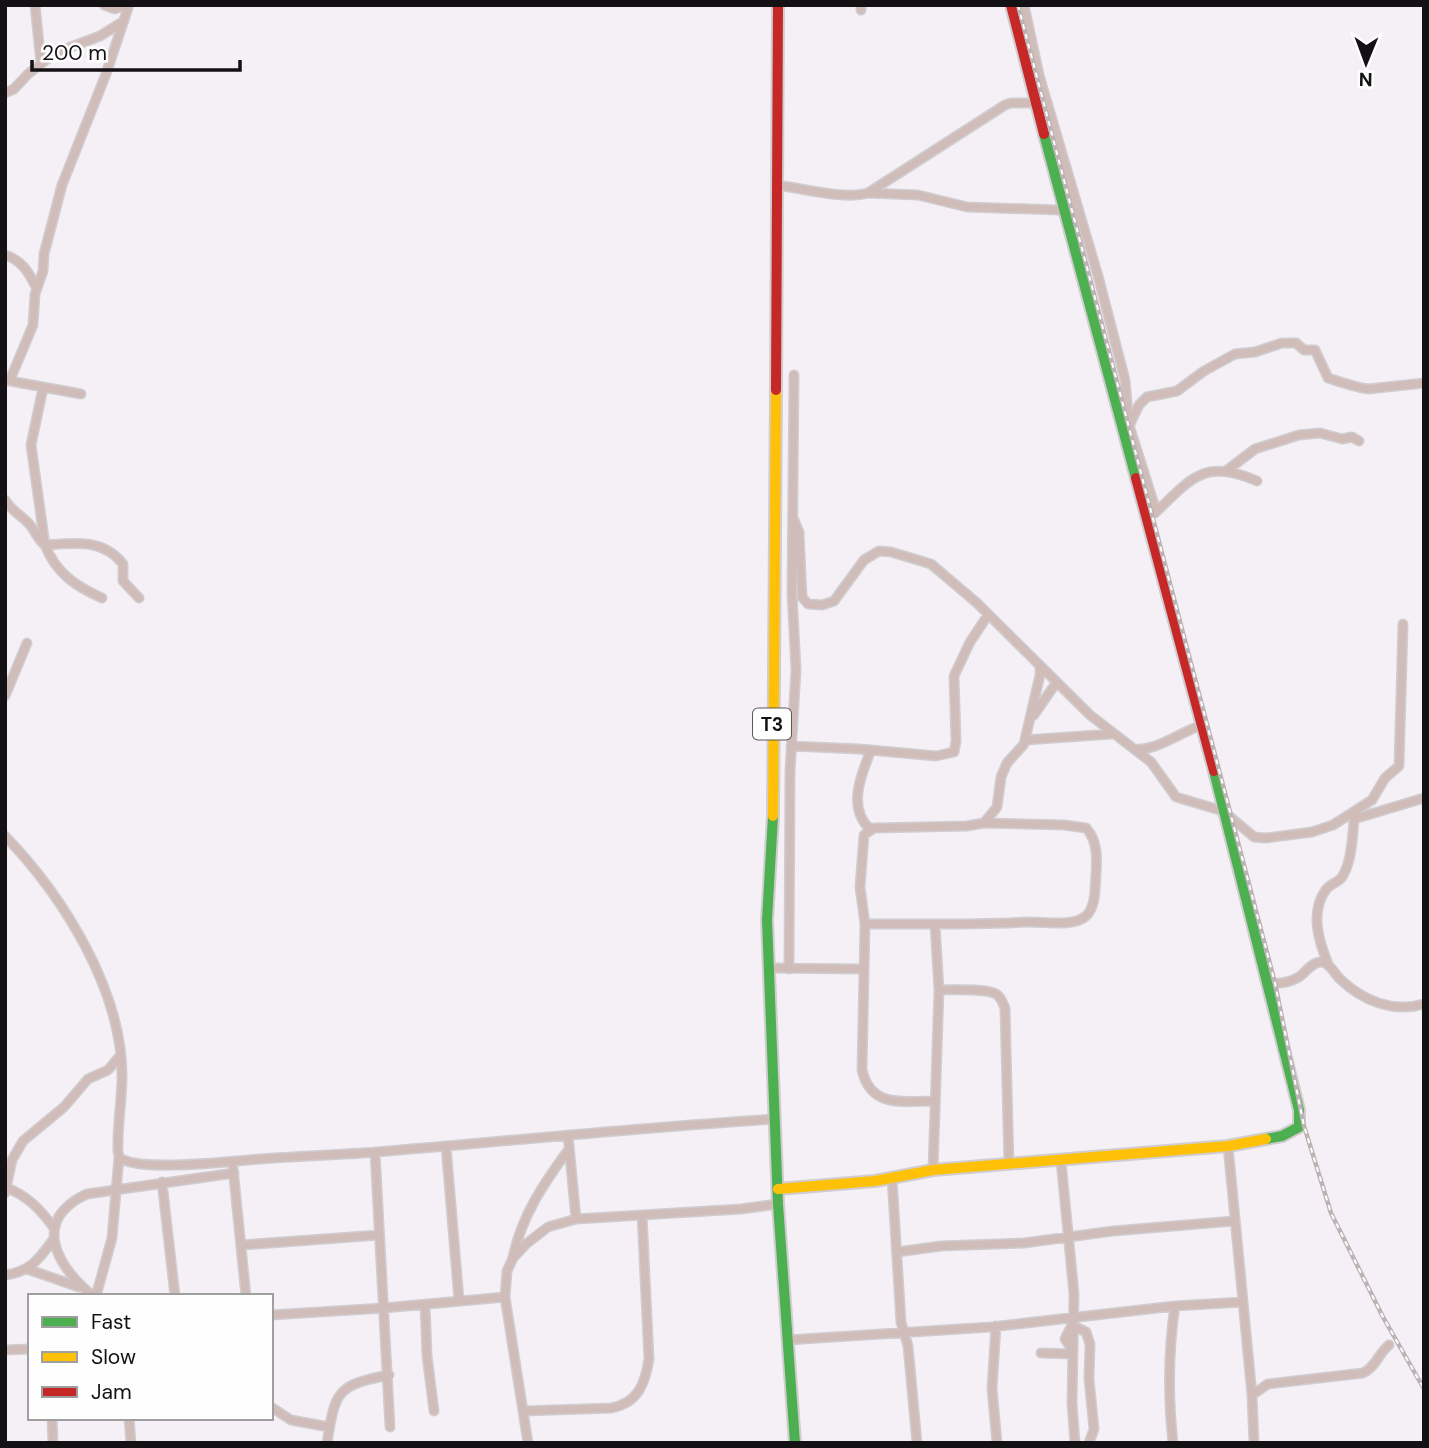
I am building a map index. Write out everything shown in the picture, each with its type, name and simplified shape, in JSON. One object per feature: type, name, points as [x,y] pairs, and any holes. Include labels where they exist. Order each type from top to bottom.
[{"type":"main road","name":"T3","points":[[778,5],[773,816],[767,920],[778,1204],[795,1443]]},
{"type":"main road","points":[[778,1189],[892,1178],[933,1170],[1228,1146],[1282,1136],[1299,1127],[1299,1110],[1202,725],[1011,5]]},
{"type":"street","points":[[35,5],[41,63]]},
{"type":"street","points":[[81,394],[8,380],[33,325],[44,254],[65,175],[106,74],[124,21],[127,5],[115,9],[104,5]]},
{"type":"street","points":[[1024,5],[1039,75],[1098,276],[1125,380],[1129,425],[1156,511]]},
{"type":"street","points":[[5,93],[14,89],[55,53],[100,36],[124,21]]},
{"type":"street","points":[[868,193],[1005,105],[1035,103]]},
{"type":"street","points":[[776,185],[844,194],[918,195],[967,206],[1029,207],[1059,210],[1065,215]]},
{"type":"street","points":[[5,255],[23,265],[37,287]]},
{"type":"street","points":[[1129,425],[1142,401],[1150,395],[1177,391],[1204,371],[1235,354],[1255,352],[1282,343],[1296,343],[1304,350],[1315,350],[1328,378],[1360,388],[1368,390],[1424,383]]},
{"type":"street","points":[[789,969],[791,746],[796,670],[792,593],[794,375]]},
{"type":"street","points":[[43,388],[32,445],[45,545],[49,557],[62,574],[82,589],[102,598]]},
{"type":"street","points":[[1226,471],[1255,449],[1299,435],[1320,433],[1342,439],[1352,436],[1359,441]]},
{"type":"street","points":[[1147,519],[1197,475],[1226,471],[1257,481]]},
{"type":"street","points":[[5,500],[45,545],[95,543],[122,561],[123,580],[139,598]]},
{"type":"street","points":[[793,518],[799,533],[802,597],[808,604],[822,605],[834,601],[864,560],[884,551],[931,564],[951,579],[1112,734],[1151,762],[1176,797],[1223,811],[1250,836],[1261,838],[1319,831],[1354,816],[1424,798]]},
{"type":"street","points":[[791,746],[927,756],[954,752],[954,676],[970,642],[988,615]]},
{"type":"street","points":[[1403,625],[1400,764],[1385,778],[1372,800],[1354,816],[1351,849],[1342,878],[1325,890],[1317,925],[1320,944],[1328,964],[1350,988],[1379,1004],[1397,1009],[1424,1004]]},
{"type":"street","points":[[5,696],[27,643]]},
{"type":"street","points":[[984,823],[997,807],[1001,776],[1007,763],[1024,744],[1041,675],[1040,667]]},
{"type":"street","points":[[1032,717],[1056,683]]},
{"type":"street","points":[[1134,749],[1153,747],[1202,725]]},
{"type":"street","points":[[1025,740],[1112,734]]},
{"type":"street","points":[[870,829],[863,822],[858,805],[863,770],[872,750]]},
{"type":"street","points":[[865,924],[989,925],[1070,922],[1084,917],[1090,909],[1097,858],[1091,834],[1086,828],[1064,825],[984,823],[870,829],[864,835],[860,887],[865,924],[862,1070],[867,1084],[878,1097],[885,1100],[935,1101]]},
{"type":"street","points":[[5,836],[48,885],[82,941],[114,1020],[122,1075],[119,1157],[112,1238],[96,1294]]},
{"type":"street","points":[[933,1170],[939,990],[935,924]]},
{"type":"street","points":[[1314,964],[1320,944]]},
{"type":"street","points":[[1267,983],[1287,982],[1314,964],[1328,964]]},
{"type":"street","points":[[769,968],[864,969]]},
{"type":"street","points":[[939,990],[990,992],[1002,1000],[1005,1008],[1009,1165]]},
{"type":"street","points":[[54,1228],[35,1203],[26,1196],[6,1189],[12,1160],[23,1141],[64,1107],[88,1079],[108,1070],[119,1056]]},
{"type":"street","points":[[119,1157],[138,1166],[232,1162],[775,1119]]},
{"type":"street","points":[[568,1135],[576,1219]]},
{"type":"street","points":[[446,1146],[459,1300]]},
{"type":"street","points":[[1228,1146],[1252,1395],[1254,1443]]},
{"type":"street","points":[[528,1443],[505,1297],[507,1271],[523,1222],[547,1178],[569,1149]]},
{"type":"street","points":[[375,1152],[390,1427]]},
{"type":"street","points":[[1061,1161],[1074,1294],[1072,1403],[1075,1443]]},
{"type":"street","points":[[232,1162],[246,1294]]},
{"type":"street","points":[[92,1294],[72,1277],[53,1240],[54,1228],[62,1212],[75,1199],[115,1188],[234,1173]]},
{"type":"street","points":[[892,1178],[904,1332],[908,1346],[917,1443]]},
{"type":"street","points":[[162,1182],[175,1294]]},
{"type":"street","points":[[513,1258],[548,1227],[576,1219],[778,1204]]},
{"type":"street","points":[[524,1410],[611,1408],[630,1402],[638,1394],[649,1359],[642,1215]]},
{"type":"street","points":[[897,1252],[941,1246],[1024,1243],[1234,1222]]},
{"type":"street","points":[[242,1245],[379,1235]]},
{"type":"street","points":[[5,1275],[27,1269],[38,1260],[53,1240]]},
{"type":"street","points":[[38,1260],[44,1274]]},
{"type":"street","points":[[27,1269],[85,1289]]},
{"type":"street","points":[[273,1315],[505,1297]]},
{"type":"street","points":[[787,1340],[1072,1321],[1175,1306],[1242,1302]]},
{"type":"street","points":[[425,1304],[427,1356],[435,1411]]},
{"type":"street","points":[[1173,1443],[1170,1345],[1175,1306]]},
{"type":"street","points":[[1072,1321],[1086,1332],[1090,1344],[1089,1379],[1094,1429],[1089,1443]]},
{"type":"street","points":[[996,1326],[992,1388],[997,1443]]},
{"type":"street","points":[[1252,1395],[1268,1384],[1363,1373],[1371,1369],[1381,1352],[1389,1345]]},
{"type":"street","points":[[5,1350],[28,1349]]},
{"type":"street","points":[[1041,1353],[1072,1352]]},
{"type":"street","points":[[327,1443],[332,1411],[345,1388],[361,1380],[389,1376]]},
{"type":"street","points":[[273,1408],[291,1420],[329,1427]]},
{"type":"street","points":[[52,1420],[53,1443]]},
{"type":"street","points":[[129,1420],[131,1443]]},
{"type":"railway","points":[[1018,5],[1275,983],[1304,1126],[1331,1213],[1383,1317],[1424,1389]]},
{"type":"traffic: fast","points":[[1044,134],[1136,478]]},
{"type":"traffic: fast","points":[[1214,771],[1299,1110],[1299,1127],[1282,1136],[1266,1139]]},
{"type":"traffic: fast","points":[[773,816],[767,920],[778,1204],[795,1443]]},
{"type":"traffic: slow","points":[[773,816],[776,390]]},
{"type":"traffic: slow","points":[[778,1189],[875,1181],[933,1170],[1228,1146],[1266,1139]]},
{"type":"traffic: jam","points":[[776,390],[778,5]]},
{"type":"traffic: jam","points":[[1011,5],[1044,134]]},
{"type":"traffic: jam","points":[[1136,478],[1214,771]]}]
